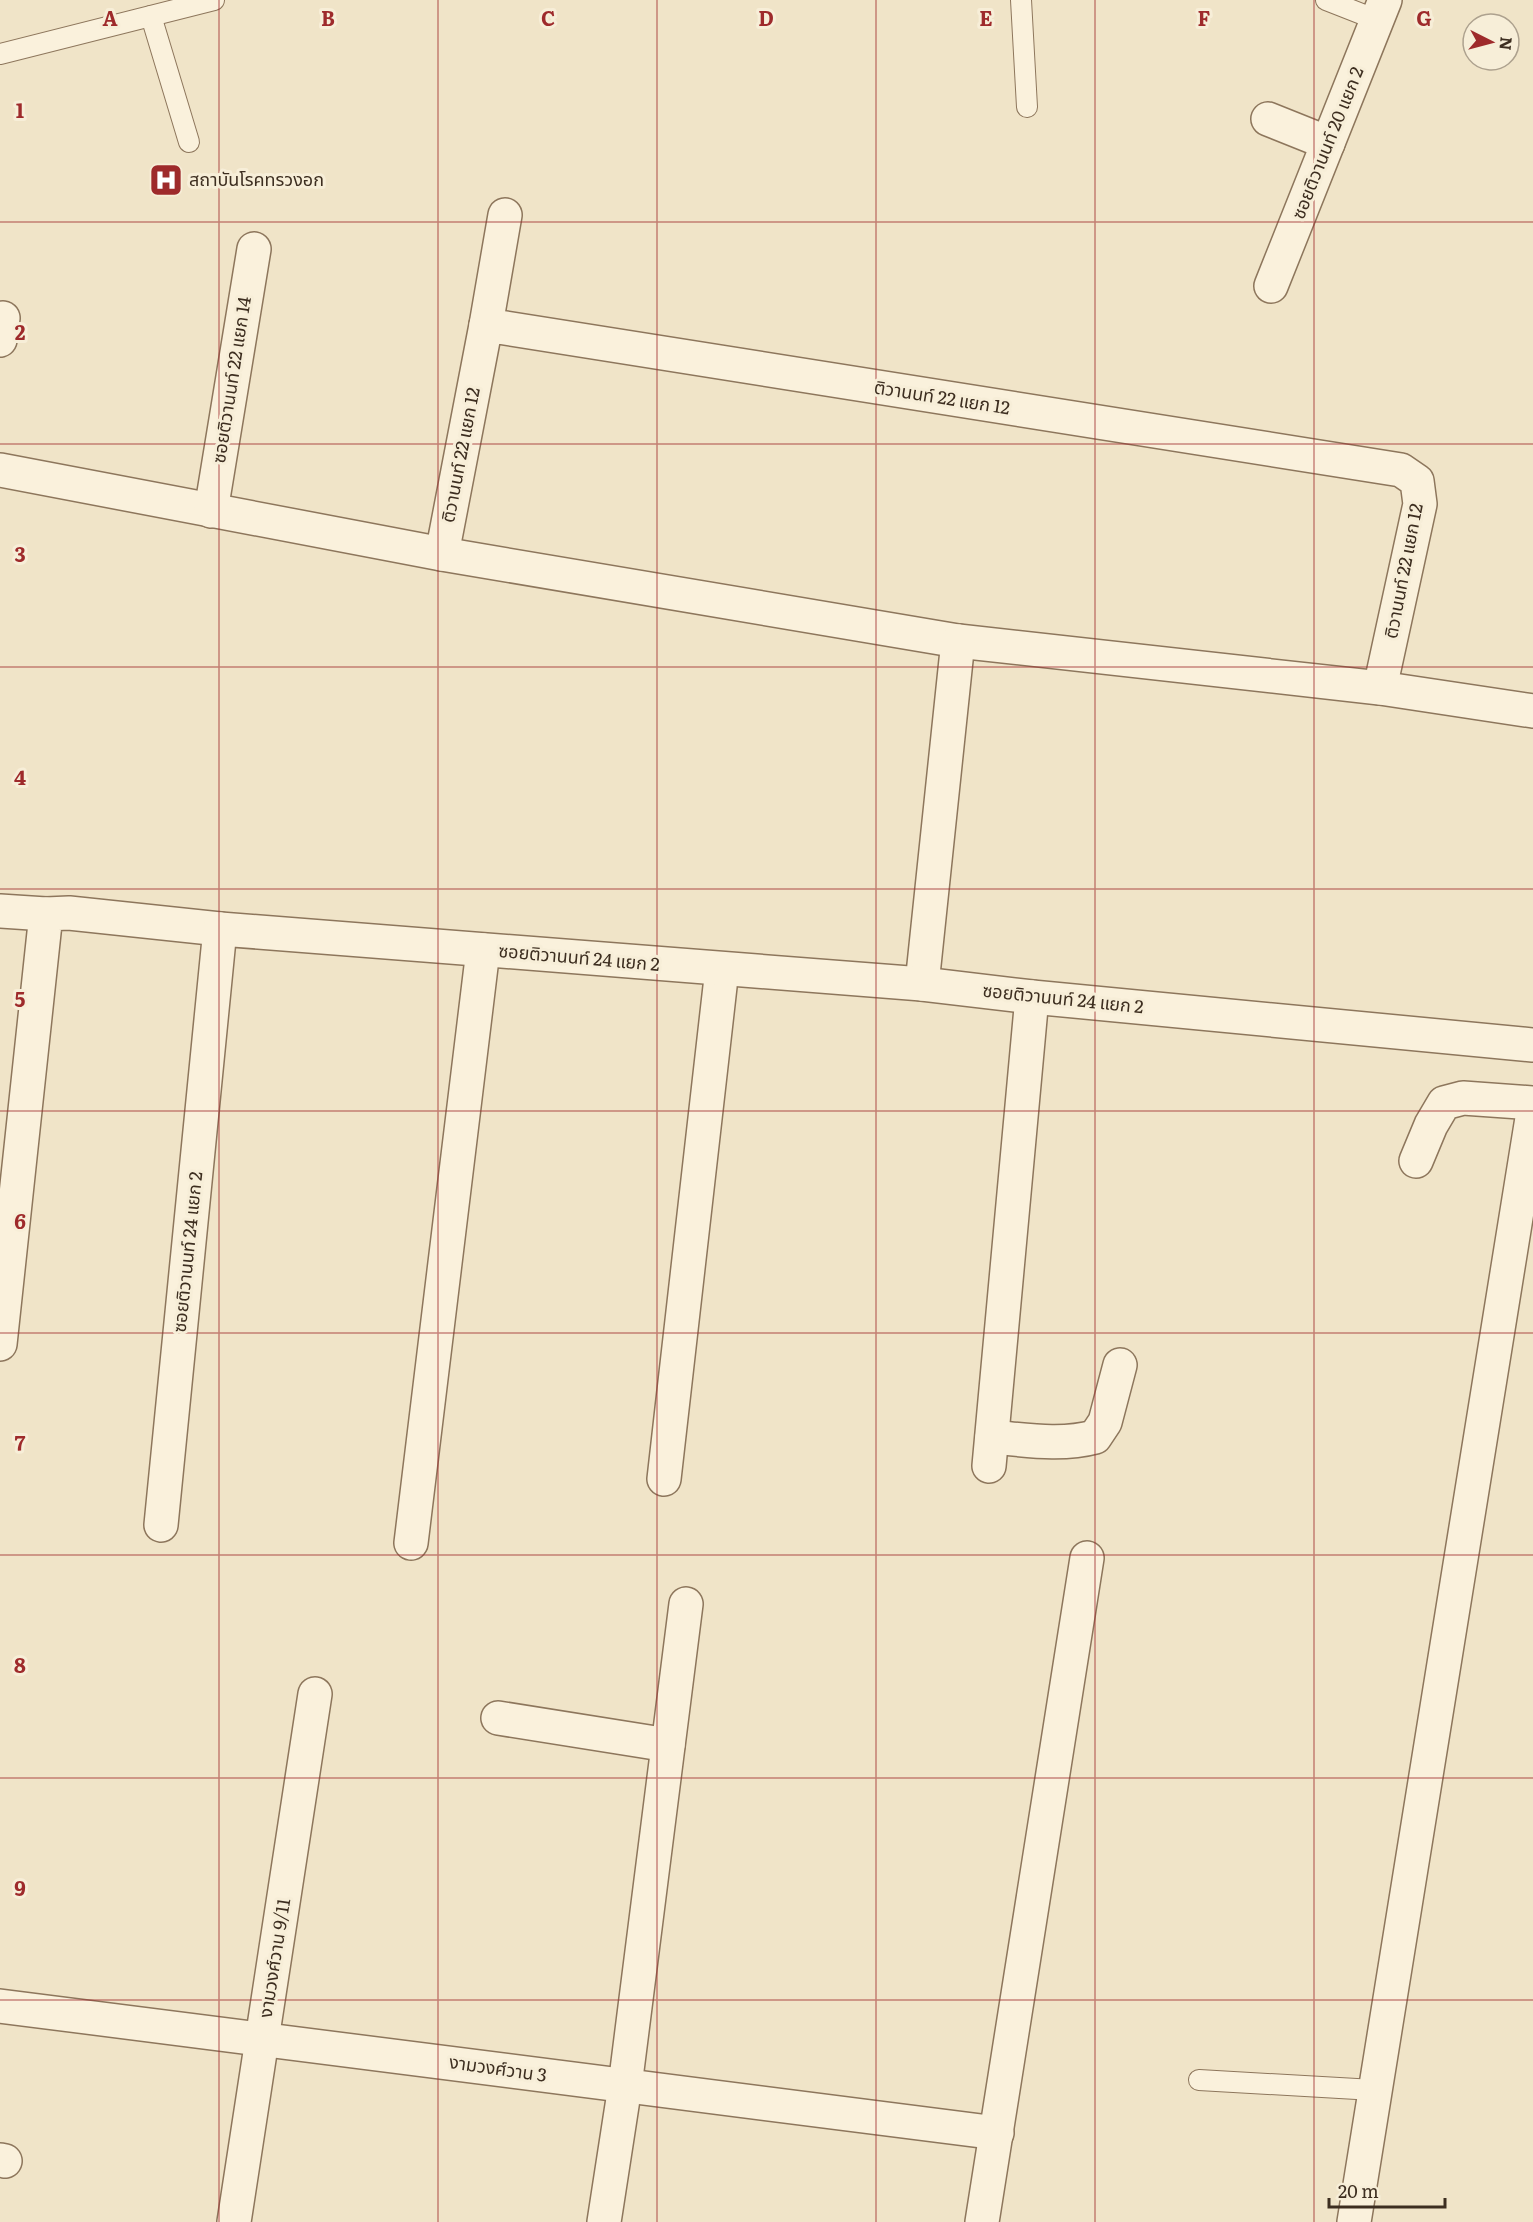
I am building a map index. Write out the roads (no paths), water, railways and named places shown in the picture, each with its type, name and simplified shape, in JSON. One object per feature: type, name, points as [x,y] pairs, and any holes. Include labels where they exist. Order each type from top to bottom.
[{"type":"street","name":"ซอยติวานนท์ 20 แยก 2","points":[[1271,286],[1381,10]]},
{"type":"street","points":[[1268,119],[1328,143]]},
{"type":"street","points":[[486,326],[505,215]]},
{"type":"street","name":"ซอยติวานนท์ 22 แยก 14","points":[[211,511],[254,249]]},
{"type":"street","name":"ติวานนท์ 22 แยก 12","points":[[442,554],[486,326],[1401,470],[1417,481],[1420,504],[1380,688]]},
{"type":"street","points":[[0,470],[442,554],[958,641],[1380,688],[1533,711]]},
{"type":"street","points":[[922,984],[958,641]]},
{"type":"street","points":[[0,911],[220,929]]},
{"type":"street","points":[[0,1344],[46,914]]},
{"type":"street","name":"ซอยติวานนท์ 24 แยก 2","points":[[161,1525],[220,929],[922,984],[1032,997],[1533,1045]]},
{"type":"street","points":[[411,1543],[483,950]]},
{"type":"street","points":[[664,1479],[722,969]]},
{"type":"street","points":[[1032,997],[990,1452],[1078,1442],[1095,1437],[1105,1422],[1120,1365]]},
{"type":"street","points":[[1416,1161],[1431,1125],[1444,1103],[1463,1098],[1533,1103]]},
{"type":"street","points":[[1354,2222],[1533,1112]]},
{"type":"street","points":[[982,2222],[1088,1557]]},
{"type":"street","points":[[604,2222],[625,2086],[686,1604]]},
{"type":"street","name":"งามวงศ์วาน 9/11","points":[[234,2222],[315,1694]]},
{"type":"street","points":[[498,1718],[668,1745]]},
{"type":"street","name":"งามวงศ์วาน 3","points":[[0,2006],[997,2133]]},
{"type":"lane","points":[[0,54],[214,0]]},
{"type":"lane","points":[[1021,0],[1027,107]]},
{"type":"lane","points":[[1326,0],[1381,10]]},
{"type":"lane","points":[[152,16],[189,142]]},
{"type":"lane","points":[[1199,2080],[1374,2090]]},
{"type":"place","name":"สถาบันโรคทรวงอก","points":[[166,180]]}]
